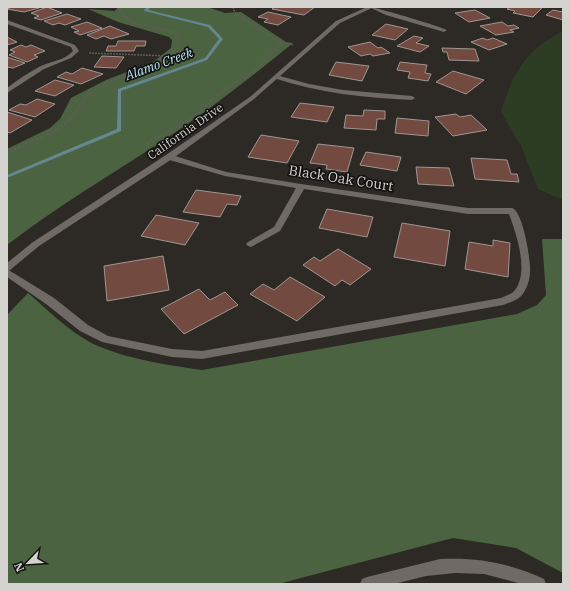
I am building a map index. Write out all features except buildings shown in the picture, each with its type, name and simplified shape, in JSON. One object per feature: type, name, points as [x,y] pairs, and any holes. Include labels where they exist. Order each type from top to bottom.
[{"type":"street","points":[[371,7],[388,14],[444,30]]},
{"type":"street","name":"California Drive","points":[[7,268],[36,244],[169,157],[252,98],[338,22],[371,7]]},
{"type":"street","points":[[7,22],[72,46],[76,49],[75,53],[19,81],[7,91]]},
{"type":"street","points":[[276,77],[298,84],[372,96],[412,98]]},
{"type":"street","name":"Black Oak Court","points":[[7,272],[50,301],[84,328],[106,339],[172,353],[202,355],[503,301],[513,297],[519,291],[524,276],[524,246],[512,211],[468,211],[301,186],[225,174],[169,157]]},
{"type":"street","points":[[251,244],[277,230],[301,186]]},
{"type":"street","points":[[367,584],[428,568],[460,566],[488,568],[525,577],[540,584]]},
{"type":"path","points":[[7,153],[55,130],[70,118],[90,92],[102,85],[169,56],[178,45],[179,38],[174,32],[133,23],[120,12],[122,7]]},
{"type":"path","points":[[233,7],[235,13],[281,43],[307,48]]},
{"type":"path","points":[[147,143],[194,117],[224,90],[258,68],[281,43]]},
{"type":"path","points":[[75,53],[169,56]]},
{"type":"green space","points":[[118,7],[207,7],[225,13],[241,12],[286,42],[293,43],[193,120],[62,205],[7,245],[7,149],[50,128],[60,119],[71,98],[106,80],[153,62],[171,48],[172,40],[169,37],[118,22],[88,9],[115,11]]},
{"type":"green space","points":[[563,31],[563,200],[538,189],[521,146],[501,112],[511,85],[522,64],[539,47]]},
{"type":"green space","points":[[542,239],[563,239],[563,573],[516,548],[453,538],[278,584],[7,584],[7,315],[28,293],[68,328],[95,345],[140,359],[202,370],[517,314],[537,305],[546,295]]},
{"type":"waterway","name":"Alamo Creek","points":[[7,177],[119,130],[119,90],[206,59],[221,39],[209,26],[146,10],[149,7]]}]
